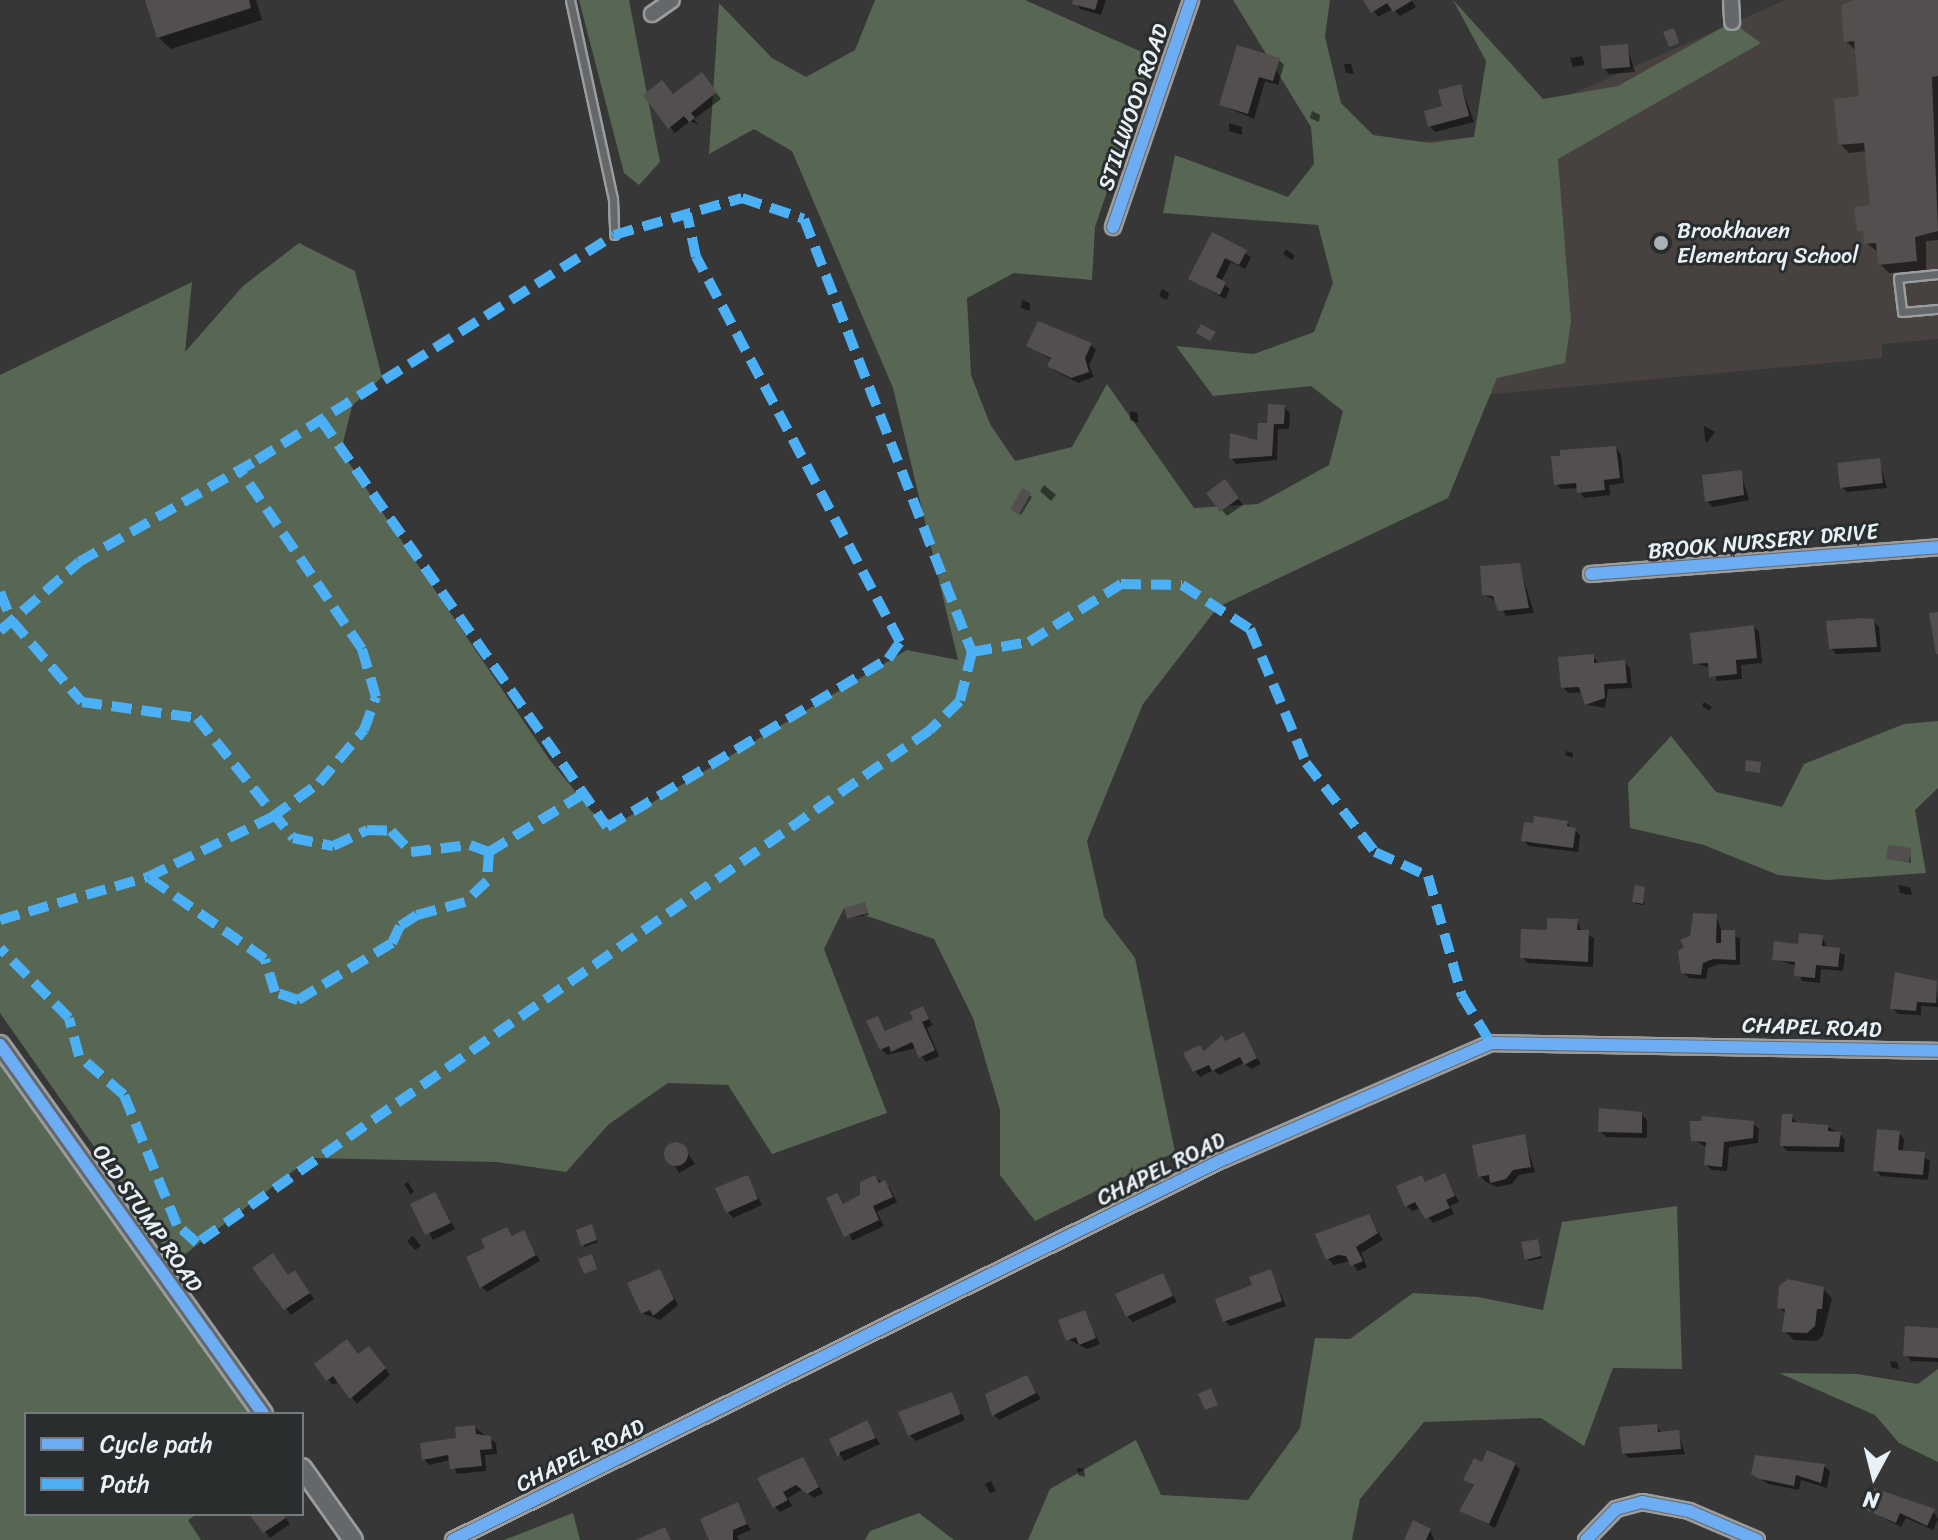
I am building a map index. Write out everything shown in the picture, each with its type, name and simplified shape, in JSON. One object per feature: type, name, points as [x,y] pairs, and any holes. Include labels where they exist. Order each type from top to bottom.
[{"type":"street","points":[[652,14],[672,0]]},
{"type":"street","name":"STILLWOOD ROAD","points":[[1113,227],[1191,0]]},
{"type":"street","points":[[1731,0],[1732,22]]},
{"type":"street","name":"BROOK NURSERY DRIVE","points":[[1591,574],[1938,547]]},
{"type":"street","name":"CHAPEL ROAD","points":[[453,1540],[1222,1160],[1491,1043],[1938,1051]]},
{"type":"street","name":"OLD STUMP ROAD","points":[[0,1045],[262,1412]]},
{"type":"street","points":[[304,1471],[353,1540]]},
{"type":"street","points":[[1586,1540],[1616,1509],[1642,1502],[1689,1511],[1757,1540]]},
{"type":"lane","points":[[570,0],[613,199],[614,235]]},
{"type":"lane","points":[[1938,274],[1898,278],[1902,312],[1938,309]]},
{"type":"shaded area","name":"Brookhaven Elementary School","points":[[1785,0],[1938,0],[1938,339],[1882,344],[1882,358],[1407,402],[1369,146],[1474,137]]},
{"type":"green space","points":[[579,0],[629,0],[660,162],[639,185],[624,173]]},
{"type":"green space","points":[[875,0],[1025,0],[1153,57],[1095,227],[1092,280],[1014,273],[967,298],[971,375],[990,424],[1015,461],[1072,447],[1107,384],[1194,508],[1258,504],[1329,465],[1343,411],[1311,386],[1213,396],[1176,346],[1254,354],[1314,332],[1333,283],[1318,225],[1163,213],[1175,155],[1288,197],[1314,164],[1311,127],[1233,0],[1330,0],[1325,37],[1341,103],[1373,135],[1430,143],[1474,137],[1486,61],[1453,0],[1543,99],[1618,86],[1732,22],[1761,43],[1558,159],[1571,321],[1565,363],[1497,378],[1448,498],[1218,607],[1143,704],[1087,841],[1104,917],[1135,958],[1175,1152],[1035,1221],[1000,1175],[1000,1110],[973,1018],[934,939],[844,908],[824,949],[887,1113],[772,1154],[728,1085],[668,1083],[609,1124],[566,1172],[497,1162],[310,1158],[175,1262],[0,1013],[0,375],[192,282],[185,352],[243,286],[299,243],[355,271],[382,377],[352,406],[341,451],[549,759],[592,812],[618,823],[907,650],[958,660],[893,388],[792,151],[754,129],[709,154],[719,3],[772,58],[806,77],[855,50]]},
{"type":"green space","points":[[1938,721],[1938,788],[1915,810],[1926,873],[1827,880],[1778,875],[1704,845],[1630,828],[1628,783],[1671,736],[1716,792],[1782,807],[1804,764],[1904,724]]},
{"type":"green space","points":[[0,1047],[265,1412],[24,1412],[24,1516],[194,1516],[188,1520],[201,1540],[0,1540]]},
{"type":"green space","points":[[1677,1206],[1682,1369],[1613,1368],[1584,1446],[1541,1418],[1424,1422],[1360,1499],[1352,1540],[1028,1540],[1050,1489],[1136,1440],[1161,1495],[1248,1500],[1300,1428],[1315,1338],[1350,1339],[1413,1293],[1478,1297],[1543,1310],[1562,1222]]},
{"type":"green space","points":[[1938,1369],[1938,1462],[1899,1443],[1875,1415],[1779,1373],[1857,1374],[1918,1384]]},
{"type":"green space","points":[[573,1513],[580,1540],[504,1540]]},
{"type":"green space","points":[[919,1513],[954,1540],[865,1540],[870,1531]]},
{"type":"building","points":[[145,0],[249,0],[251,8],[157,38]]},
{"type":"building","points":[[1073,0],[1098,0],[1095,10],[1072,4]]},
{"type":"building","points":[[1363,0],[1413,0],[1393,12],[1387,3],[1371,13]]},
{"type":"building","points":[[1854,0],[1938,0],[1938,76],[1932,77],[1938,231],[1915,237],[1917,261],[1878,265],[1876,243],[1864,244],[1863,231],[1857,232],[1854,207],[1870,205],[1864,143],[1838,145],[1834,99],[1859,96],[1854,41],[1844,42],[1841,5]]},
{"type":"building","points":[[1674,28],[1679,43],[1669,47],[1663,32]]},
{"type":"building","points":[[1628,44],[1630,67],[1602,69],[1600,46]]},
{"type":"building","points":[[1237,45],[1280,58],[1273,81],[1259,77],[1248,114],[1219,105]]},
{"type":"building","points":[[702,72],[717,92],[691,113],[695,118],[689,122],[684,116],[668,129],[643,95],[662,80],[673,94]]},
{"type":"building","points":[[1461,84],[1469,116],[1428,127],[1424,111],[1442,106],[1438,90]]},
{"type":"building","points":[[1212,232],[1247,250],[1239,265],[1225,258],[1216,277],[1226,282],[1220,295],[1188,279]]},
{"type":"building","points":[[1038,321],[1092,343],[1085,358],[1089,372],[1071,378],[1047,366],[1051,358],[1026,346]]},
{"type":"building","points":[[1201,324],[1216,332],[1210,341],[1196,333]]},
{"type":"building","points":[[1268,404],[1285,405],[1284,424],[1274,424],[1272,456],[1229,459],[1230,433],[1257,440],[1258,423],[1267,423]]},
{"type":"building","points":[[1616,446],[1620,478],[1604,480],[1605,490],[1577,493],[1576,483],[1554,485],[1551,456],[1560,456],[1560,450]]},
{"type":"building","points":[[1880,458],[1883,483],[1840,488],[1837,463]]},
{"type":"building","points":[[1742,470],[1744,495],[1705,502],[1702,475]]},
{"type":"building","points":[[1225,479],[1239,498],[1220,512],[1206,493]]},
{"type":"building","points":[[1023,488],[1031,493],[1019,515],[1010,509]]},
{"type":"building","points":[[1520,563],[1529,608],[1498,611],[1493,596],[1482,595],[1480,566]]},
{"type":"building","points":[[1938,612],[1938,654],[1936,654],[1929,613]]},
{"type":"building","points":[[1874,619],[1877,647],[1829,649],[1826,621]]},
{"type":"building","points":[[1754,625],[1757,658],[1736,660],[1737,674],[1709,677],[1708,663],[1693,664],[1690,633]]},
{"type":"building","points":[[1594,654],[1594,663],[1625,660],[1627,683],[1604,684],[1605,698],[1585,705],[1579,687],[1561,688],[1558,657]]},
{"type":"building","points":[[1746,760],[1761,762],[1760,773],[1745,771]]},
{"type":"building","points":[[1534,816],[1568,821],[1567,826],[1576,828],[1573,848],[1521,841],[1524,822],[1533,823]]},
{"type":"building","points":[[1888,845],[1911,848],[1909,862],[1886,859]]},
{"type":"building","points":[[1635,885],[1645,887],[1643,904],[1632,902]]},
{"type":"building","points":[[865,902],[868,913],[847,919],[844,908]]},
{"type":"building","points":[[1693,913],[1717,914],[1716,943],[1721,943],[1721,930],[1735,930],[1736,960],[1713,959],[1703,963],[1701,975],[1681,973],[1678,951],[1684,947],[1680,940],[1690,936]]},
{"type":"building","points":[[1547,918],[1578,919],[1577,930],[1589,930],[1588,962],[1520,958],[1521,929],[1547,930]]},
{"type":"building","points":[[1799,933],[1823,935],[1822,946],[1840,948],[1838,967],[1816,965],[1815,978],[1794,976],[1795,962],[1772,960],[1774,941],[1798,944]]},
{"type":"building","points":[[1895,972],[1937,981],[1936,1003],[1917,1002],[1916,1011],[1890,1009]]},
{"type":"building","points":[[923,1006],[929,1019],[922,1022],[935,1050],[919,1058],[912,1042],[891,1052],[889,1046],[880,1050],[866,1021],[878,1016],[885,1031],[913,1019],[910,1012]]},
{"type":"building","points":[[1244,1032],[1257,1058],[1244,1065],[1240,1057],[1212,1071],[1209,1065],[1193,1072],[1183,1053],[1200,1045],[1204,1051],[1222,1035],[1225,1041]]},
{"type":"building","points":[[1599,1108],[1642,1112],[1642,1133],[1598,1132]]},
{"type":"building","points":[[1782,1114],[1793,1114],[1792,1122],[1828,1125],[1828,1131],[1841,1132],[1839,1147],[1780,1146]]},
{"type":"building","points":[[1702,1116],[1754,1121],[1753,1138],[1724,1142],[1722,1167],[1704,1165],[1706,1142],[1691,1141],[1690,1128],[1690,1121],[1701,1121]]},
{"type":"building","points":[[1877,1129],[1900,1131],[1898,1150],[1925,1152],[1923,1175],[1873,1171]]},
{"type":"building","points":[[1525,1134],[1531,1167],[1513,1170],[1506,1179],[1490,1183],[1489,1175],[1478,1177],[1472,1145]]},
{"type":"building","points":[[676,1142],[685,1145],[688,1154],[685,1163],[676,1166],[667,1163],[664,1154],[667,1145]]},
{"type":"building","points":[[1445,1173],[1455,1196],[1446,1200],[1450,1208],[1425,1219],[1415,1202],[1405,1207],[1396,1186],[1422,1175],[1425,1182]]},
{"type":"building","points":[[748,1175],[758,1199],[726,1213],[715,1188]]},
{"type":"building","points":[[875,1175],[879,1183],[885,1180],[893,1197],[873,1206],[879,1220],[844,1237],[826,1198],[837,1193],[843,1204],[860,1195],[860,1182]]},
{"type":"building","points":[[435,1192],[451,1223],[425,1235],[410,1204]]},
{"type":"building","points":[[1369,1214],[1378,1233],[1356,1247],[1363,1261],[1351,1266],[1346,1256],[1338,1255],[1326,1260],[1315,1234]]},
{"type":"building","points":[[592,1224],[597,1240],[581,1246],[576,1230]]},
{"type":"building","points":[[507,1227],[512,1236],[524,1230],[536,1255],[480,1288],[466,1257],[485,1248],[481,1239]]},
{"type":"building","points":[[1538,1239],[1541,1256],[1525,1260],[1521,1242]]},
{"type":"building","points":[[273,1253],[288,1275],[295,1270],[310,1293],[284,1310],[252,1268]]},
{"type":"building","points":[[592,1254],[597,1269],[584,1274],[578,1259]]},
{"type":"building","points":[[660,1269],[674,1299],[653,1316],[650,1310],[641,1314],[627,1283]]},
{"type":"building","points":[[1271,1269],[1282,1301],[1223,1322],[1215,1299],[1252,1285],[1249,1277]]},
{"type":"building","points":[[1163,1273],[1173,1296],[1126,1317],[1115,1294]]},
{"type":"building","points":[[1788,1279],[1824,1287],[1822,1309],[1817,1309],[1815,1326],[1807,1333],[1782,1332],[1785,1309],[1777,1308],[1779,1286]]},
{"type":"building","points":[[1085,1310],[1096,1338],[1079,1345],[1076,1337],[1066,1341],[1058,1320]]},
{"type":"building","points":[[1905,1326],[1938,1328],[1938,1358],[1903,1356]]},
{"type":"building","points":[[347,1339],[358,1354],[369,1346],[386,1368],[350,1399],[333,1376],[326,1381],[314,1364]]},
{"type":"building","points":[[1027,1375],[1036,1393],[992,1416],[985,1394]]},
{"type":"building","points":[[1211,1388],[1218,1405],[1205,1410],[1198,1394]]},
{"type":"building","points":[[952,1392],[961,1414],[908,1436],[898,1412]]},
{"type":"building","points":[[867,1420],[876,1438],[840,1452],[838,1458],[829,1439]]},
{"type":"building","points":[[1657,1424],[1658,1432],[1679,1430],[1681,1449],[1622,1454],[1619,1427]]},
{"type":"building","points":[[475,1425],[476,1434],[491,1436],[492,1449],[480,1450],[482,1466],[450,1469],[448,1455],[422,1460],[420,1443],[456,1438],[455,1427]]},
{"type":"building","points":[[1487,1450],[1516,1463],[1489,1524],[1459,1511],[1474,1485],[1463,1480],[1474,1458],[1482,1462]]},
{"type":"building","points":[[1755,1455],[1825,1464],[1821,1483],[1796,1475],[1794,1486],[1760,1479],[1751,1474]]},
{"type":"building","points":[[803,1457],[819,1487],[807,1494],[796,1485],[783,1492],[788,1500],[773,1508],[757,1478]]},
{"type":"building","points":[[1874,1488],[1935,1509],[1927,1526],[1900,1513],[1896,1523],[1864,1509]]},
{"type":"building","points":[[738,1502],[747,1524],[733,1530],[733,1540],[709,1540],[700,1519]]},
{"type":"building","points":[[250,1516],[286,1518],[263,1533]]},
{"type":"building","points":[[1413,1520],[1431,1529],[1426,1540],[1404,1540]]},
{"type":"building","points":[[665,1527],[671,1540],[636,1540]]},
{"type":"marked path","points":[[0,631],[79,562],[257,460],[614,235],[742,198],[804,219],[972,652],[960,701],[930,730],[197,1243],[177,1225],[124,1095],[79,1056],[69,1018],[0,948]]},
{"type":"marked path","points":[[321,420],[607,827],[888,659],[900,642],[696,257],[687,214]]},
{"type":"marked path","points":[[0,920],[148,877],[272,817],[319,783],[364,730],[376,697],[362,649],[240,470]]},
{"type":"marked path","points":[[972,652],[1029,642],[1121,584],[1182,585],[1250,629],[1306,763],[1375,852],[1428,876],[1462,996],[1491,1043]]},
{"type":"marked path","points":[[0,592],[12,621],[82,702],[197,718],[293,838],[333,846],[367,830],[391,831],[411,852],[470,845],[489,852],[487,881],[465,902],[417,915],[400,926],[392,943],[298,1000],[275,992],[265,959],[148,877]]},
{"type":"marked path","points":[[489,852],[583,794]]},
{"type":"cycle path","points":[[1113,227],[1191,0]]},
{"type":"cycle path","points":[[1591,574],[1938,547]]},
{"type":"cycle path","points":[[453,1540],[1222,1160],[1491,1043],[1938,1051]]},
{"type":"cycle path","points":[[0,1045],[262,1412]]},
{"type":"cycle path","points":[[1586,1540],[1616,1509],[1642,1502],[1689,1511],[1757,1540]]},
{"type":"place","name":"Brookhaven Elementary School","points":[[1661,243]]}]
